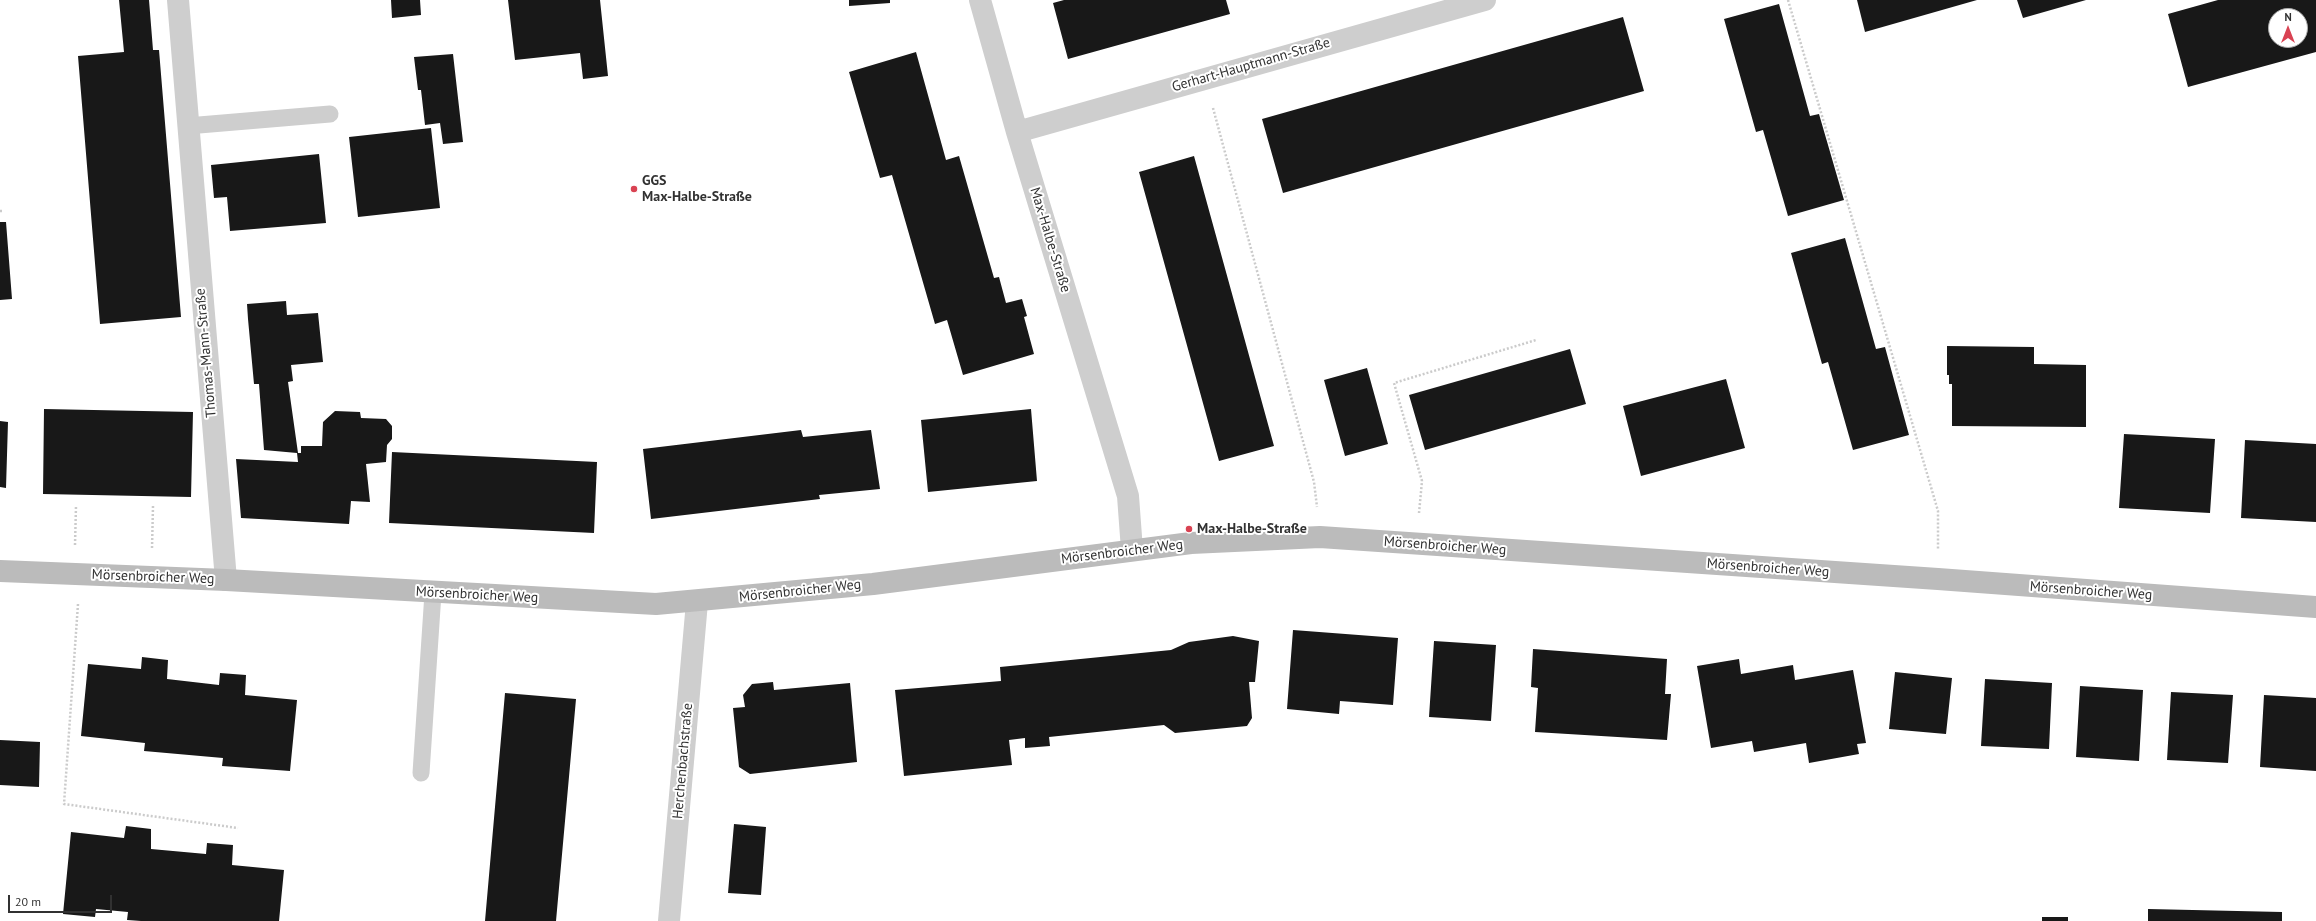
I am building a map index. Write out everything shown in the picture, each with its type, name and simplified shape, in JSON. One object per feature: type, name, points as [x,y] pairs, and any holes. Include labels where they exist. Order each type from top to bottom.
[{"type":"street","name":"Thomas-Mann-Straße","points":[[178,0],[187,126],[226,580]]},
{"type":"street","name":"Max-Halbe-Straße","points":[[980,0],[1017,132],[1128,496],[1132,550]]},
{"type":"street","name":"Gerhart-Hauptmann-Straße","points":[[1017,132],[1485,0]]},
{"type":"street","name":"Mörsenbroicher Weg","points":[[0,571],[226,580],[621,603],[697,602],[874,584],[1191,543],[1320,537],[1938,579],[2316,607]]},
{"type":"street","name":"Herchenbachstraße","points":[[669,921],[697,602]]},
{"type":"lane","points":[[187,126],[330,114]]},
{"type":"lane","points":[[421,773],[433,593]]},
{"type":"path","points":[[1788,0],[1938,511],[1938,579]]},
{"type":"path","points":[[1205,78],[1314,482],[1320,537]]},
{"type":"path","points":[[1417,544],[1422,481],[1394,383],[1536,340]]},
{"type":"path","points":[[76,506],[77,574],[64,804],[238,828]]},
{"type":"path","points":[[152,577],[153,506]]},
{"type":"building","points":[[119,0],[149,0],[153,50],[159,50],[181,317],[100,324],[78,56],[124,52]]},
{"type":"building","points":[[391,0],[420,0],[421,15],[392,18]]},
{"type":"building","points":[[508,0],[600,0],[608,76],[583,79],[580,53],[515,60]]},
{"type":"building","points":[[849,0],[890,0],[890,3],[849,6]]},
{"type":"building","points":[[1064,0],[1226,0],[1230,14],[1068,59],[1053,3]]},
{"type":"building","points":[[1857,0],[1977,0],[1865,32]]},
{"type":"building","points":[[2017,0],[2086,0],[2023,18]]},
{"type":"building","points":[[2218,0],[2316,0],[2316,52],[2188,87],[2168,14]]},
{"type":"building","points":[[1779,4],[1810,116],[1819,114],[1844,200],[1788,216],[1763,130],[1756,132],[1724,19]]},
{"type":"building","points":[[1623,17],[1644,91],[1283,193],[1262,119]]},
{"type":"building","points":[[916,52],[946,160],[959,156],[994,278],[999,277],[1006,303],[1022,299],[1027,316],[1024,317],[1034,354],[963,375],[947,320],[935,324],[892,175],[880,178],[849,72]]},
{"type":"building","points":[[453,54],[463,142],[443,144],[440,123],[425,125],[421,90],[418,90],[414,57]]},
{"type":"building","points":[[431,128],[440,208],[358,217],[349,137]]},
{"type":"building","points":[[319,154],[326,223],[230,231],[227,197],[214,198],[211,165]]},
{"type":"building","points":[[1194,156],[1274,446],[1219,461],[1139,172]]},
{"type":"building","points":[[0,222],[6,222],[12,299],[0,300]]},
{"type":"building","points":[[1845,238],[1876,349],[1885,347],[1909,435],[1853,450],[1828,362],[1822,364],[1791,253]]},
{"type":"building","points":[[286,301],[287,315],[318,313],[323,362],[291,365],[293,381],[288,382],[298,453],[301,453],[301,446],[322,446],[323,422],[335,411],[360,412],[361,418],[386,419],[392,426],[392,439],[387,445],[386,462],[366,464],[370,502],[351,501],[349,524],[241,518],[236,459],[298,462],[297,453],[264,450],[259,384],[254,384],[248,319],[247,304]]},
{"type":"building","points":[[1947,346],[2034,347],[2034,364],[2086,365],[2086,427],[1952,426],[1952,384],[1949,384],[1949,375],[1947,375]]},
{"type":"building","points":[[1570,349],[1586,404],[1425,450],[1409,395]]},
{"type":"building","points":[[1367,368],[1388,444],[1345,456],[1324,380]]},
{"type":"building","points":[[1726,379],[1745,448],[1641,476],[1623,406]]},
{"type":"building","points":[[44,409],[193,412],[191,497],[43,494]]},
{"type":"building","points":[[1031,409],[1037,481],[928,492],[921,420]]},
{"type":"building","points":[[0,421],[8,422],[6,488],[0,487]]},
{"type":"building","points":[[801,430],[803,437],[871,430],[880,489],[819,495],[820,499],[651,519],[643,449]]},
{"type":"building","points":[[2124,434],[2215,439],[2210,513],[2119,508]]},
{"type":"building","points":[[2245,440],[2316,444],[2316,522],[2241,518]]},
{"type":"building","points":[[392,452],[597,462],[594,533],[389,523]]},
{"type":"building","points":[[1293,630],[1398,638],[1393,705],[1340,701],[1339,714],[1287,709]]},
{"type":"building","points":[[1233,636],[1259,641],[1255,682],[1249,682],[1252,718],[1247,726],[1175,733],[1164,725],[1049,737],[1050,746],[1025,748],[1025,738],[1009,740],[1012,765],[904,776],[895,690],[1001,681],[1000,667],[1171,650],[1189,642]]},
{"type":"building","points":[[1434,641],[1496,645],[1491,721],[1429,717]]},
{"type":"building","points":[[1533,649],[1667,659],[1665,694],[1671,694],[1667,740],[1535,732],[1538,688],[1531,687]]},
{"type":"building","points":[[142,657],[168,660],[167,679],[219,685],[220,673],[246,675],[245,695],[297,700],[290,771],[222,766],[223,758],[144,751],[145,743],[81,736],[88,664],[141,669]]},
{"type":"building","points":[[1739,659],[1741,674],[1793,665],[1795,680],[1853,670],[1866,743],[1857,744],[1859,754],[1809,763],[1806,743],[1754,752],[1752,741],[1711,748],[1697,666]]},
{"type":"building","points":[[1895,672],[1952,678],[1946,734],[1889,729]]},
{"type":"building","points":[[1985,679],[2052,683],[2049,749],[1981,746]]},
{"type":"building","points":[[773,682],[774,690],[850,683],[857,762],[750,774],[739,767],[733,708],[745,707],[743,695],[752,684]]},
{"type":"building","points":[[2080,686],[2143,690],[2139,761],[2076,757]]},
{"type":"building","points":[[2171,692],[2233,695],[2228,763],[2167,760]]},
{"type":"building","points":[[505,693],[576,699],[556,921],[485,921]]},
{"type":"building","points":[[2264,695],[2316,698],[2316,771],[2260,767]]},
{"type":"building","points":[[0,740],[40,742],[39,787],[0,785]]},
{"type":"building","points":[[734,824],[766,827],[761,895],[728,893]]},
{"type":"building","points":[[126,826],[151,829],[151,849],[206,854],[207,843],[233,845],[232,865],[284,870],[279,921],[141,921],[127,920],[128,912],[96,909],[95,917],[63,914],[71,832],[124,838]]},
{"type":"building","points":[[2148,909],[2282,912],[2282,921],[2148,921]]},
{"type":"building","points":[[2042,917],[2068,917],[2068,921],[2042,921]]},
{"type":"place","name":"GGS Max-Halbe-Straße","points":[[634,189]]},
{"type":"place","name":"Max-Halbe-Straße","points":[[1189,529]]}]
